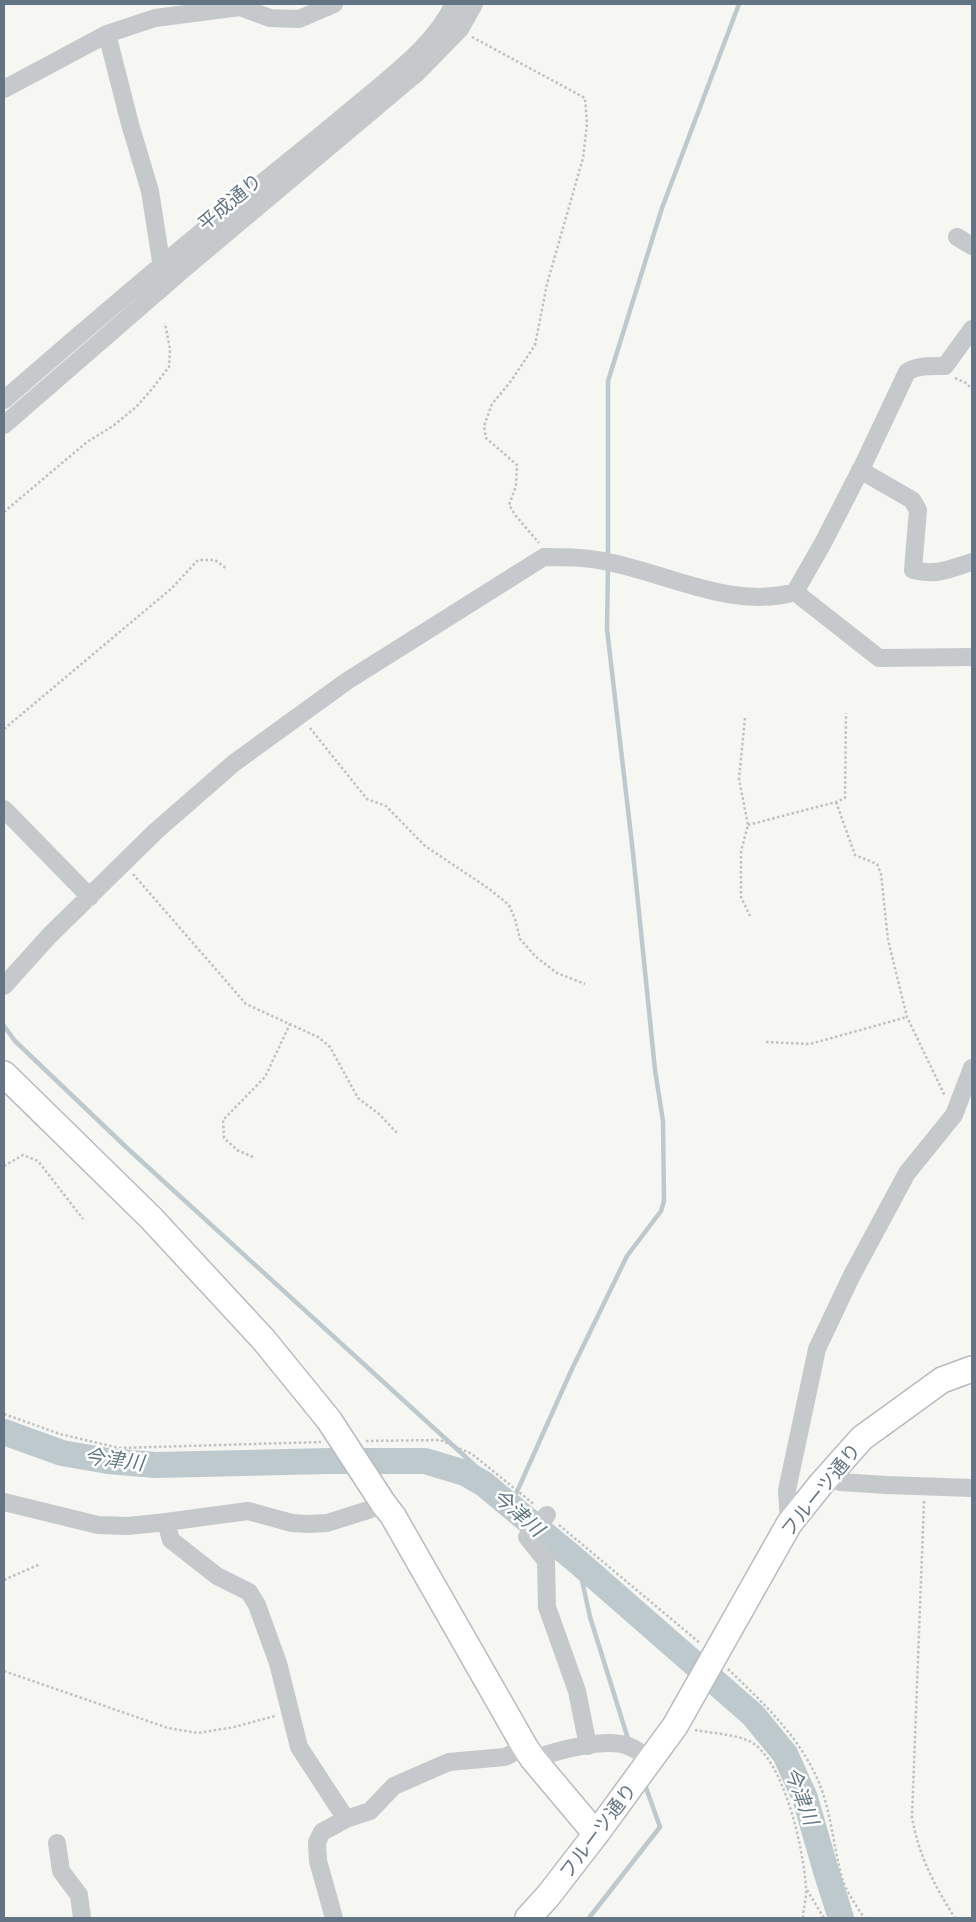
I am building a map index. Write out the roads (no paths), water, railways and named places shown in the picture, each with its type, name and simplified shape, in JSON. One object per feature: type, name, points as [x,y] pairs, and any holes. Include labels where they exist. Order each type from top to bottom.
[{"type":"street","points":[[4,89],[107,34],[155,18],[240,7],[270,18],[299,19],[334,4]]},
{"type":"street","name":"平成通り","points":[[4,425],[165,285],[419,72],[460,29],[474,4]]},
{"type":"street","name":"平成通り","points":[[4,400],[162,264],[409,61],[428,43],[447,8]]},
{"type":"street","points":[[107,34],[130,124],[150,191],[165,285]]},
{"type":"street","points":[[957,237],[972,246]]},
{"type":"street","points":[[4,986],[49,936],[200,791],[234,763],[347,681],[544,557],[580,557],[609,562],[731,595],[759,597],[780,596],[795,592],[823,543],[907,372],[922,366],[944,366],[972,329]]},
{"type":"street","points":[[860,470],[912,500],[918,510],[913,570],[944,572],[972,562]]},
{"type":"street","points":[[795,592],[880,658],[972,658]]},
{"type":"street","points":[[4,809],[90,897]]},
{"type":"street","points":[[789,1524],[787,1490],[817,1348],[851,1277],[907,1173],[954,1115],[972,1068]]},
{"type":"street","points":[[4,1074],[151,1218],[263,1338],[329,1431],[393,1516],[529,1753],[596,1834]]},
{"type":"street","name":"フルーツ通り","points":[[528,1918],[548,1896],[651,1760],[677,1720],[789,1524],[862,1438],[942,1380],[972,1369]]},
{"type":"street","points":[[830,1476],[840,1482],[972,1488]]},
{"type":"street","points":[[4,1502],[98,1525],[128,1526],[248,1511],[292,1523],[308,1524],[327,1522],[383,1504]]},
{"type":"street","points":[[547,1515],[527,1537],[546,1561],[547,1607],[578,1691],[588,1746]]},
{"type":"street","points":[[166,1522],[171,1540],[217,1576],[249,1592],[257,1604],[278,1663],[299,1747],[346,1819]]},
{"type":"street","points":[[334,1918],[318,1861],[317,1842],[322,1832],[346,1819],[370,1812],[394,1786],[449,1762],[556,1751],[608,1743],[627,1746],[651,1760]]},
{"type":"street","points":[[56,1843],[60,1871],[79,1895],[82,1918]]},
{"type":"waterway","points":[[608,558],[608,381],[662,208],[739,4]]},
{"type":"waterway","points":[[511,1505],[571,1371],[627,1256],[661,1211],[664,1201],[663,1121],[655,1070],[633,853],[607,629],[608,565]]},
{"type":"waterway","points":[[4,1026],[15,1041],[126,1147],[482,1472],[515,1498]]},
{"type":"waterway","name":"今津川","points":[[4,1432],[62,1453],[108,1461],[155,1465],[425,1461],[465,1473],[484,1484],[578,1562],[753,1715],[785,1754],[805,1798],[841,1918]]},
{"type":"waterway","points":[[578,1562],[590,1617],[629,1742]]},
{"type":"waterway","points":[[589,1918],[660,1827],[644,1782]]}]
